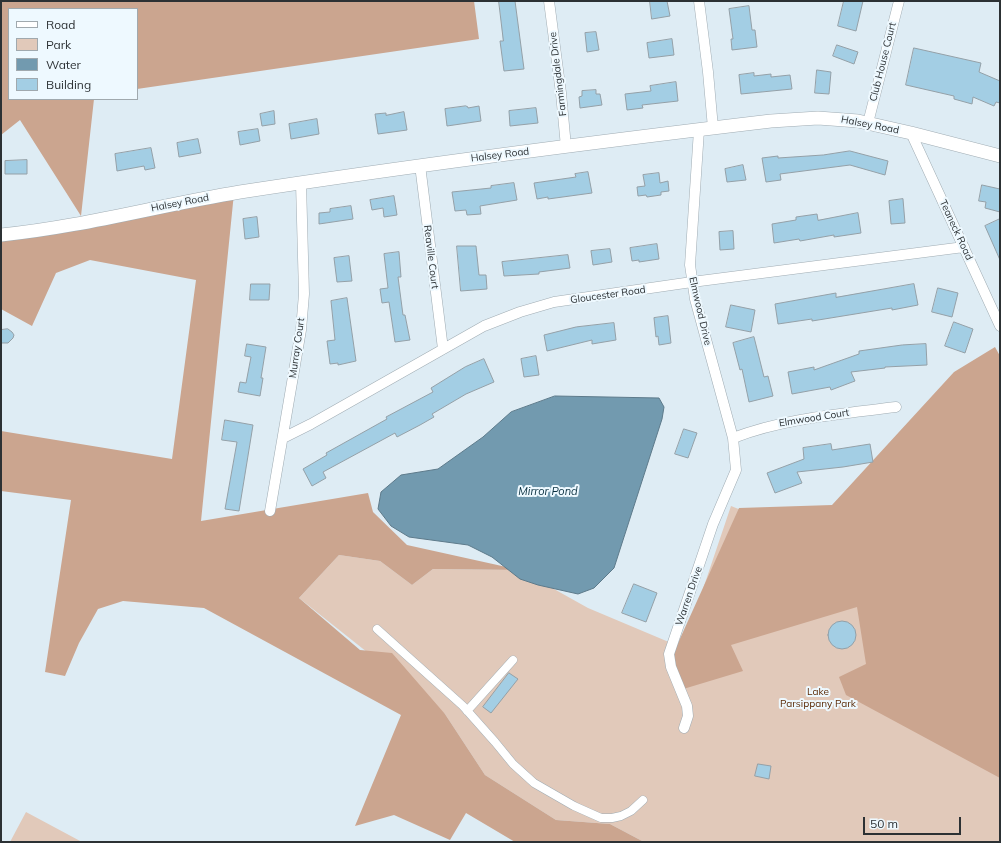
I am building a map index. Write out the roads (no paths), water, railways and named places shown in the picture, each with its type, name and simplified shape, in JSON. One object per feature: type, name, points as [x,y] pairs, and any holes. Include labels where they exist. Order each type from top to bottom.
[{"type":"street","name":"Farmingdale Drive","points":[[549,1],[561,93],[566,147]]},
{"type":"street","points":[[699,1],[713,128]]},
{"type":"street","name":"Club House Court","points":[[868,123],[898,1]]},
{"type":"street","name":"Halsey Road","points":[[1,236],[72,226],[183,202],[420,165],[771,121],[836,118],[868,123],[1000,156]]},
{"type":"street","name":"Elmwood Drive","points":[[699,130],[690,265],[697,306],[733,438],[736,465]]},
{"type":"street","name":"Teaneck Road","points":[[911,133],[1000,326]]},
{"type":"street","name":"Reaville Court","points":[[420,165],[443,349]]},
{"type":"street","name":"Murray Court","points":[[270,511],[301,330],[304,294],[301,183]]},
{"type":"street","name":"Gloucester Road","points":[[283,438],[311,424],[484,326],[520,312],[554,302],[692,282],[964,247]]},
{"type":"street","name":"Elmwood Court","points":[[733,438],[782,422],[896,407]]},
{"type":"street","name":"Warren Drive","points":[[684,728],[688,716],[687,706],[670,667],[669,654],[713,524],[736,470],[736,465]]},
{"type":"street","points":[[377,629],[467,711],[513,764],[534,783],[574,806],[601,818],[612,818],[630,812],[643,800]]},
{"type":"street","points":[[467,711],[513,660]]},
{"type":"water","name":"Mirror Pond","points":[[555,396],[659,398],[664,407],[662,419],[614,568],[594,588],[578,594],[538,585],[520,579],[492,557],[468,545],[409,537],[391,526],[378,509],[381,492],[401,475],[438,469],[483,437],[511,412]]},
{"type":"park label","name":"Lake Parsippany Park","points":[[818,698]]}]
